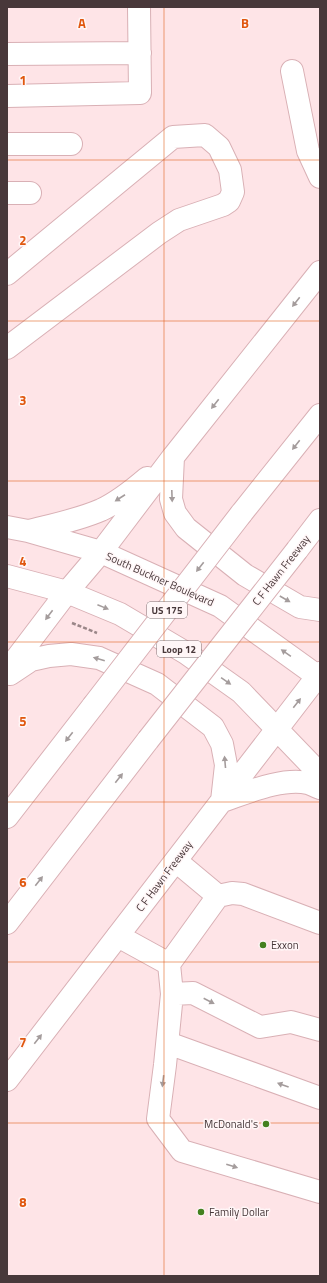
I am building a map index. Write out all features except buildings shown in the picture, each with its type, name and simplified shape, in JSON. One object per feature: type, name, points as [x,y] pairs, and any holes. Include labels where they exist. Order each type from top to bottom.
[{"type":"main road","points":[[7,96],[140,93],[139,7]]},
{"type":"main road","points":[[7,54],[140,53]]},
{"type":"main road","points":[[292,71],[308,151],[320,177]]},
{"type":"main road","points":[[7,274],[173,137],[205,135],[219,147],[230,170],[233,192],[229,201],[223,205],[179,220],[159,233],[7,348]]},
{"type":"main road","points":[[7,144],[71,144]]},
{"type":"main road","points":[[7,194],[30,193]]},
{"type":"main road","points":[[7,671],[67,592],[101,552],[320,272]]},
{"type":"main road","name":"US 175","points":[[7,817],[320,414]]},
{"type":"main road","points":[[17,529],[80,518],[102,510],[123,497],[173,458]]},
{"type":"main road","points":[[173,458],[171,499],[175,513],[186,528],[245,576],[300,607],[320,610]]},
{"type":"main road","name":"C F Hawn Freeway","points":[[7,923],[320,520]]},
{"type":"main road","name":"South Buckner Boulevard","points":[[17,529],[101,552],[220,606],[319,675]]},
{"type":"main road","name":"Loop 12","points":[[7,576],[67,592],[120,614],[186,653],[241,692],[320,774]]},
{"type":"main road","points":[[7,676],[31,660],[49,656],[70,654],[99,658],[157,684],[213,727],[222,744],[226,765],[222,801],[266,786],[289,782],[308,783],[320,788]]},
{"type":"main road","name":"C F Hawn Freeway","points":[[9,1075],[319,675]]},
{"type":"main road","points":[[176,861],[218,896]]},
{"type":"main road","points":[[320,923],[243,894],[232,893],[218,896],[170,964],[172,994],[168,1043],[158,1119],[182,1151],[320,1192]]},
{"type":"main road","points":[[118,936],[170,964]]},
{"type":"main road","points":[[172,994],[193,993],[260,1027],[291,1022],[320,1030]]},
{"type":"main road","points":[[168,1043],[320,1098]]},
{"type":"place","name":"Exxon","points":[[263,945]]},
{"type":"place","name":"McDonald's","points":[[266,1124]]},
{"type":"place","name":"Family Dollar","points":[[201,1212]]}]
